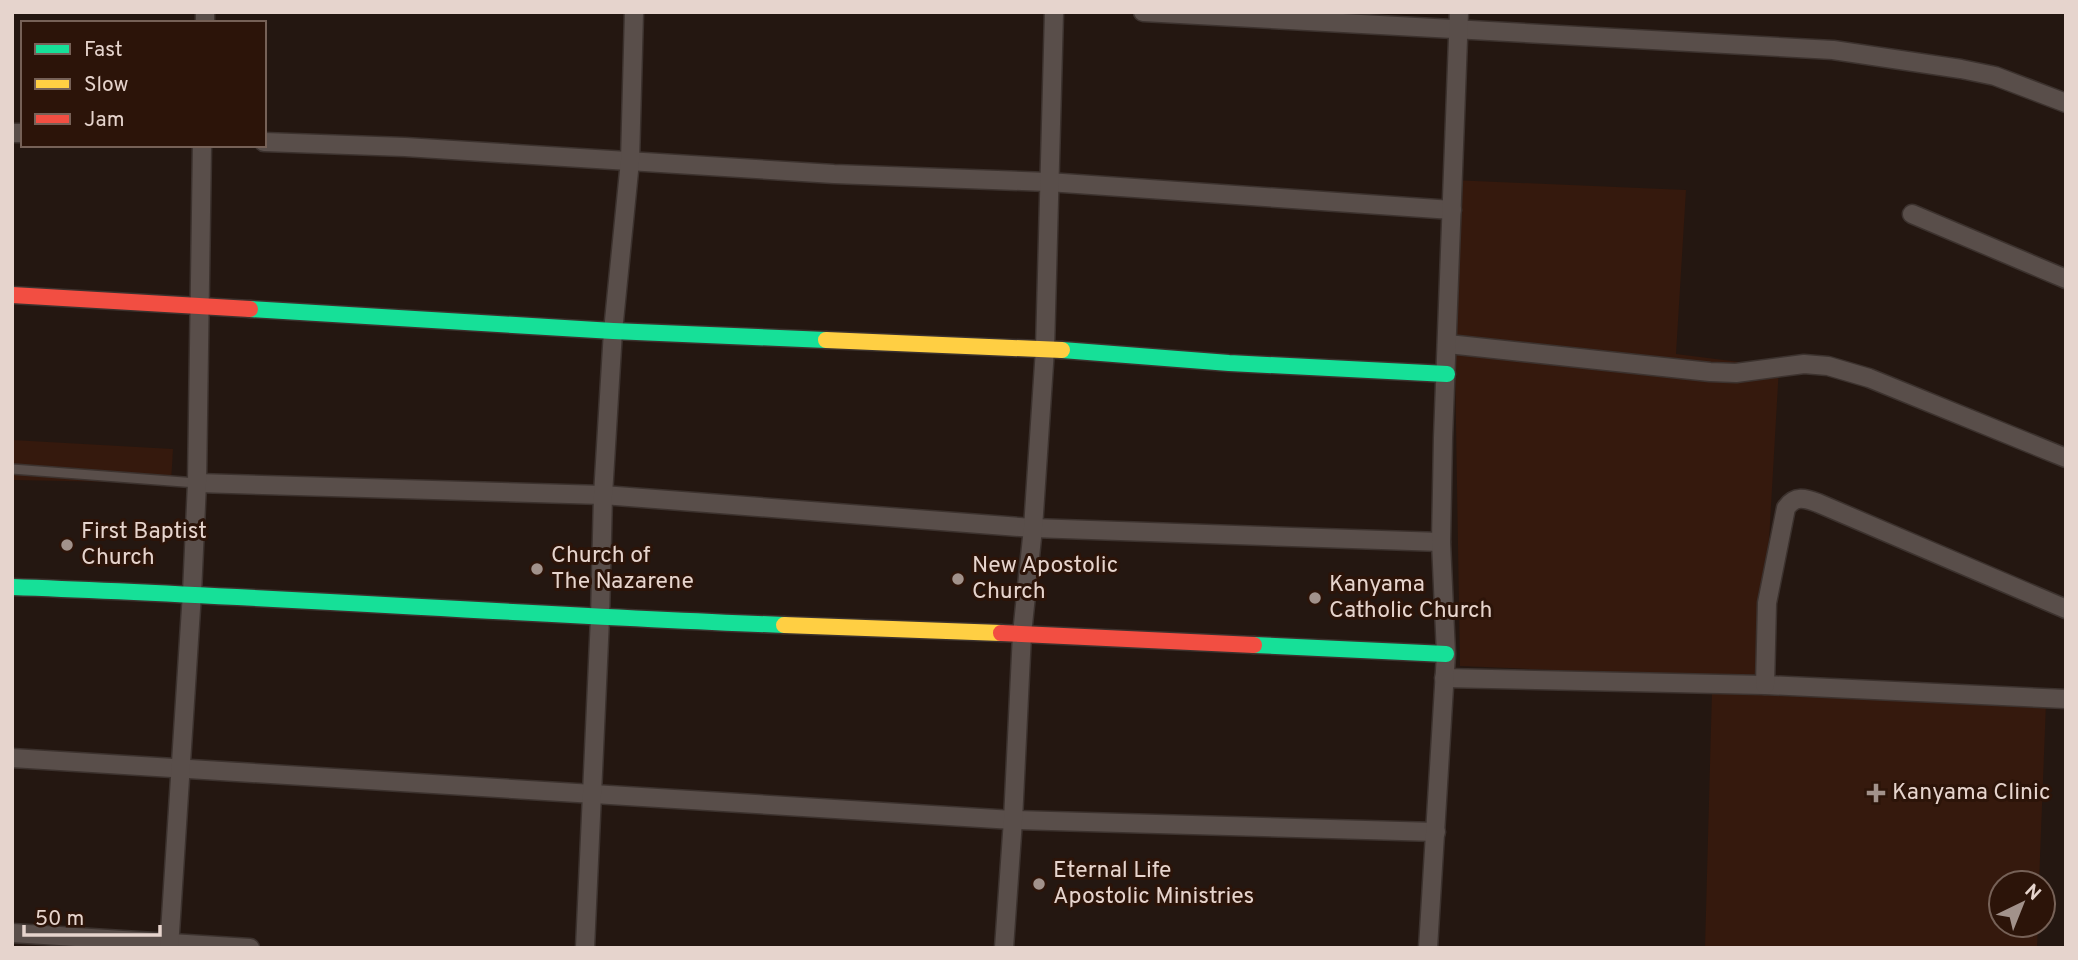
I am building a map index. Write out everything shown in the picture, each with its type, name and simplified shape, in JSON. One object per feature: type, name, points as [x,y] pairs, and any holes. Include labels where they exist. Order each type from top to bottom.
[{"type":"street","points":[[585,948],[603,495],[613,331],[630,161],[634,12]]},
{"type":"street","points":[[1003,948],[1013,820],[1022,634],[1033,528],[1045,349],[1054,12]]},
{"type":"street","points":[[1143,12],[1459,21],[1833,50],[1995,76],[2066,103]]},
{"type":"street","points":[[1428,948],[1446,654],[1441,542],[1443,438],[1459,21]]},
{"type":"street","points":[[266,142],[405,147],[834,174],[1048,182],[1452,210]]},
{"type":"street","points":[[169,946],[197,483],[202,147]]},
{"type":"street","points":[[1912,214],[2066,279]]},
{"type":"street","points":[[12,295],[613,331],[1045,349],[1229,363],[1447,373]]},
{"type":"street","points":[[1448,344],[1710,372],[1736,373],[1804,364],[1828,366],[1870,378],[2066,458]]},
{"type":"street","points":[[197,483],[603,495],[1033,528],[1441,542]]},
{"type":"street","points":[[1765,685],[1767,603],[1786,508],[1791,501],[1798,499],[1818,503],[2066,610]]},
{"type":"street","points":[[12,587],[192,593],[600,618],[1446,654]]},
{"type":"street","points":[[1444,678],[1765,685],[2066,699]]},
{"type":"street","points":[[12,758],[1013,820],[1436,832]]},
{"type":"street","points":[[12,933],[169,946],[250,948]]},
{"type":"lane","points":[[12,469],[197,483]]},
{"type":"shaded area","points":[[1452,180],[1686,190],[1676,354],[1779,367],[1761,679],[1460,666]]},
{"type":"shaded area","points":[[12,440],[173,449],[171,483],[12,480]]},
{"type":"shaded area","name":"Kanyama Clinic","points":[[1712,691],[2046,703],[2040,869],[1987,869],[1987,939],[2037,939],[2037,948],[1705,948]]},
{"type":"traffic: fast","points":[[250,309],[613,331],[826,340]]},
{"type":"traffic: fast","points":[[1062,350],[1229,363],[1447,374]]},
{"type":"traffic: fast","points":[[12,587],[784,625]]},
{"type":"traffic: fast","points":[[1254,645],[1446,654]]},
{"type":"traffic: slow","points":[[826,340],[1062,350]]},
{"type":"traffic: slow","points":[[784,625],[1001,633]]},
{"type":"traffic: jam","points":[[12,295],[250,309]]},
{"type":"traffic: jam","points":[[1001,633],[1254,645]]},
{"type":"place","name":"First Baptist Church","points":[[67,545]]},
{"type":"place","name":"Church of The Nazarene","points":[[537,569]]},
{"type":"place","name":"New Apostolic Church","points":[[958,579]]},
{"type":"place","name":"Kanyama Catholic Church","points":[[1315,598]]},
{"type":"place","name":"Kanyama Clinic","points":[[1876,793]]},
{"type":"place","name":"Eternal Life Apostolic Ministries","points":[[1039,884]]}]
